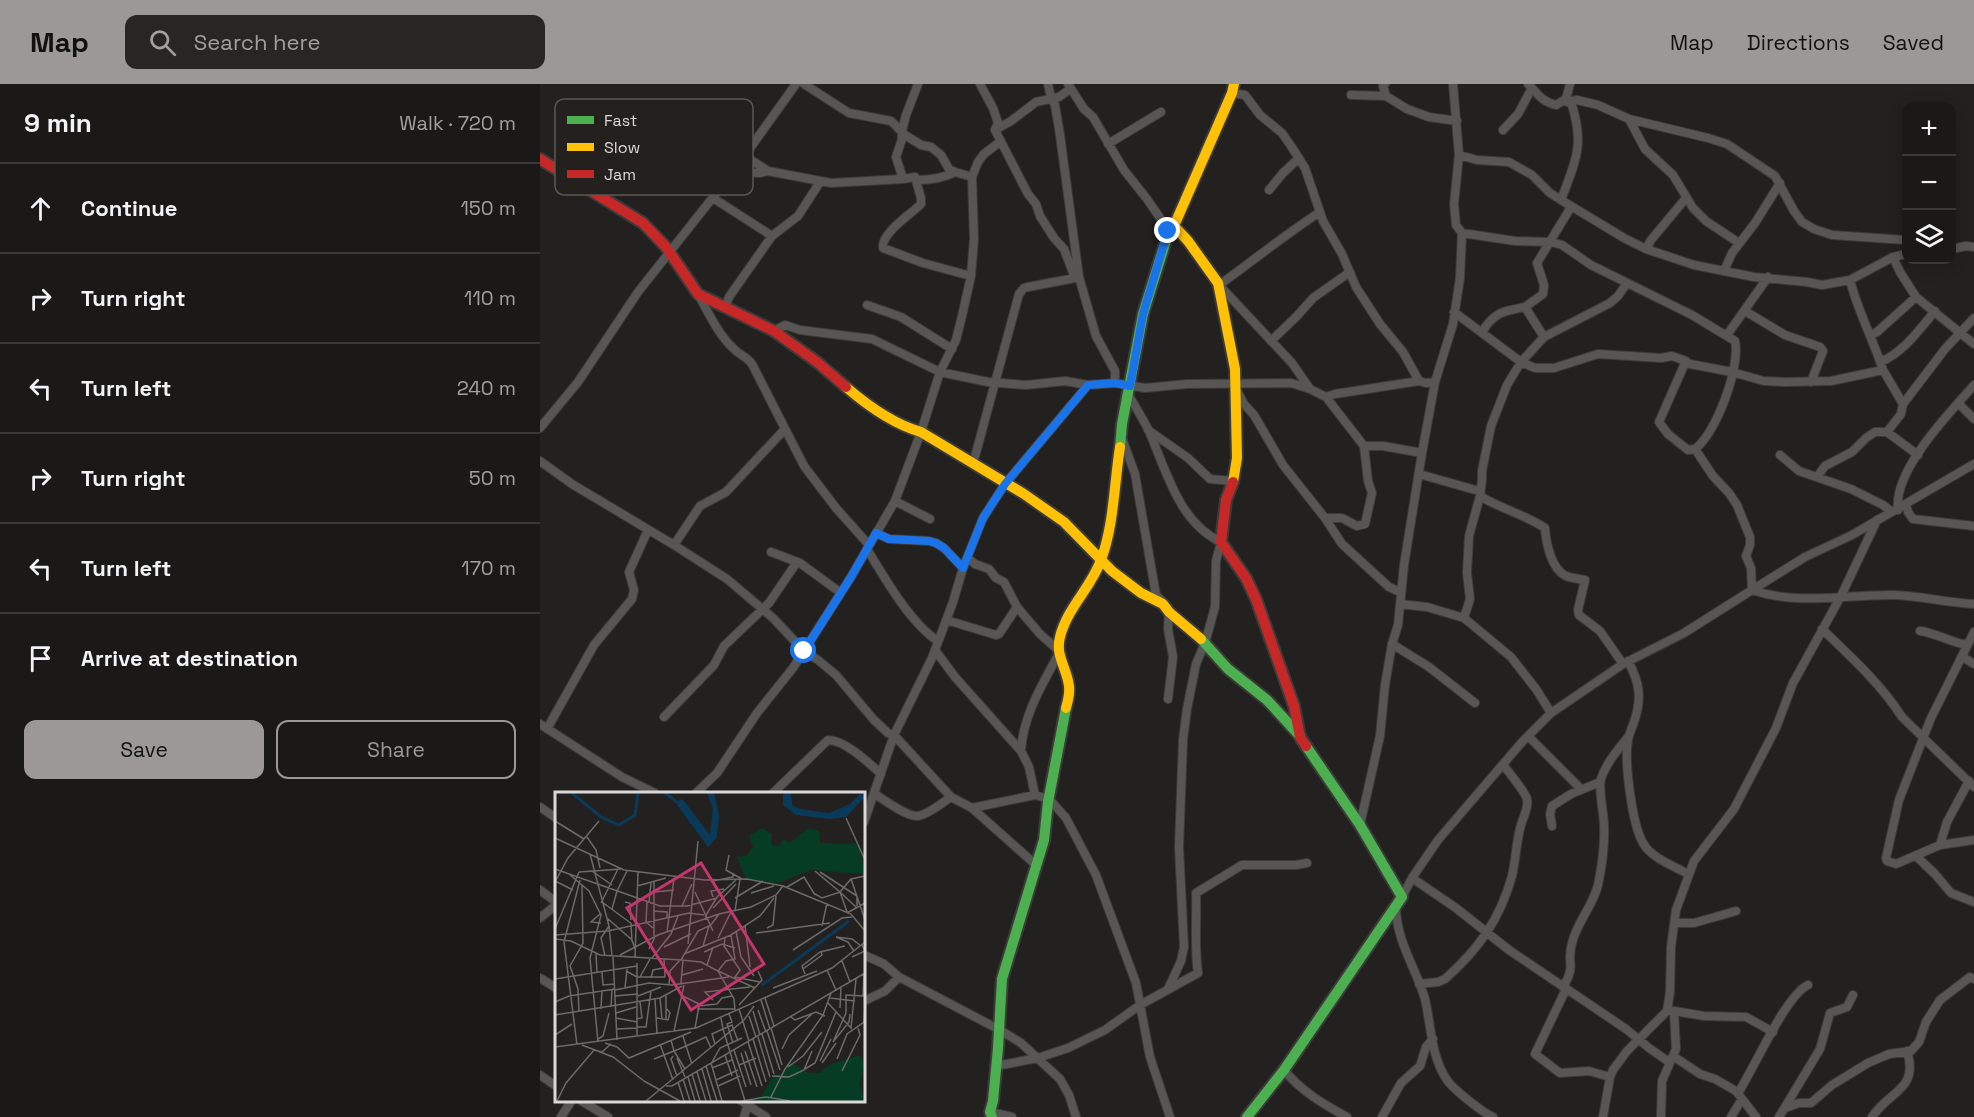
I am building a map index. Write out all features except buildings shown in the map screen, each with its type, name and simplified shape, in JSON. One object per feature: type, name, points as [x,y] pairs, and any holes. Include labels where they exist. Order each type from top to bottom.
[{"type":"street","points":[[753,145],[796,84]]},
{"type":"street","points":[[804,84],[849,113],[889,120],[921,145],[931,147],[941,155],[949,169],[972,177]]},
{"type":"street","points":[[903,179],[896,157],[911,99],[918,84]]},
{"type":"street","points":[[980,84],[998,123],[995,130]]},
{"type":"street","points":[[1048,84],[1051,99],[1055,105],[1060,135],[1077,277]]},
{"type":"street","points":[[1385,84],[1383,86],[1386,96]]},
{"type":"street","points":[[1360,825],[1380,736],[1383,694],[1398,625],[1400,592],[1422,453],[1435,382],[1445,354],[1460,278],[1462,234],[1456,225],[1454,204],[1459,155],[1453,84]]},
{"type":"street","points":[[1561,200],[1576,161],[1579,134],[1578,123],[1569,101],[1570,84]]},
{"type":"street","points":[[995,130],[1020,115],[1032,104],[1042,99],[1059,97],[1069,86],[1084,109],[1093,117],[1108,144],[1171,229],[1188,241],[1219,284],[1292,363],[1310,389]]},
{"type":"street","points":[[1503,130],[1518,114],[1530,86],[1542,100],[1550,104],[1556,105],[1577,100],[1598,105],[1629,119],[1726,144],[1775,176],[1802,222],[1814,229],[1832,235],[1902,240]]},
{"type":"street","points":[[1402,897],[1360,825],[1300,737],[1267,700],[1228,669],[1205,643],[1155,595],[1135,474],[1123,441],[1122,424],[1143,314],[1171,229],[1233,88],[1245,95],[1260,115],[1282,133],[1299,158],[1305,168],[1320,212],[1356,287],[1380,324],[1403,352],[1419,381]]},
{"type":"street","points":[[1351,95],[1386,96],[1407,109],[1429,117],[1457,121]]},
{"type":"street","points":[[1108,144],[1161,112]]},
{"type":"street","points":[[1629,119],[1648,154],[1673,175],[1686,198],[1706,221],[1739,243]]},
{"type":"street","points":[[995,130],[1028,194],[1036,204],[1040,216],[1064,249],[1077,277],[1096,336],[1115,371],[1115,383]]},
{"type":"street","points":[[697,792],[717,773],[757,713],[804,651],[895,501],[962,316],[971,276],[974,239],[972,177],[984,154],[1001,141]]},
{"type":"street","points":[[1459,155],[1488,162],[1509,162],[1532,175],[1571,207],[1646,249],[1694,265],[1822,285],[1850,280],[1893,257],[1902,256]]},
{"type":"street","points":[[1269,190],[1299,158]]},
{"type":"street","points":[[540,159],[555,168]]},
{"type":"street","points":[[753,161],[768,171],[841,184],[915,177],[917,180],[929,180],[955,172]]},
{"type":"street","points":[[753,173],[768,171]]},
{"type":"street","points":[[915,177],[921,204],[888,234],[882,243],[883,248],[923,263],[971,276]]},
{"type":"street","points":[[725,307],[729,297],[772,236],[798,216],[820,182]]},
{"type":"street","points":[[1724,271],[1732,253],[1780,183]]},
{"type":"street","points":[[598,195],[643,223],[666,247],[724,338],[735,351],[744,355],[752,364],[804,466],[868,547],[885,580],[936,645],[955,676],[1021,751],[1029,767],[1035,795]]},
{"type":"street","points":[[540,428],[578,382],[632,301],[715,195]]},
{"type":"street","points":[[713,198],[772,236]]},
{"type":"street","points":[[1646,249],[1650,240],[1686,198]]},
{"type":"street","points":[[1482,332],[1494,316],[1525,307],[1543,294],[1544,285],[1538,263],[1565,213],[1571,207]]},
{"type":"street","points":[[1219,284],[1320,212]]},
{"type":"street","points":[[1462,234],[1562,245],[1591,265],[1727,335],[1736,344],[1732,372],[1718,414],[1707,436],[1695,449],[1688,450],[1668,434],[1659,422],[1685,363]]},
{"type":"street","points":[[1956,248],[1974,247]]},
{"type":"street","points":[[1893,257],[1916,297],[1974,344]]},
{"type":"street","points":[[1271,341],[1313,298],[1350,272]]},
{"type":"street","points":[[973,464],[1022,291],[1028,287],[1077,277]]},
{"type":"street","points":[[1727,335],[1768,277]]},
{"type":"street","points":[[1850,280],[1862,319],[1871,335],[1873,347],[1903,404]]},
{"type":"street","points":[[1464,618],[1470,599],[1467,547],[1491,426],[1507,385],[1521,362],[1544,337],[1610,303],[1627,283]]},
{"type":"street","points":[[1168,989],[1185,947],[1179,856],[1186,709],[1194,674],[1215,607],[1216,561],[1221,542],[1226,500],[1233,481],[1237,458],[1235,369],[1219,284]]},
{"type":"street","points":[[698,294],[774,331],[802,350],[854,394],[884,415],[904,427],[921,432],[1036,502],[1064,522],[1101,560],[1141,593],[1166,608]]},
{"type":"street","points":[[1871,335],[1916,297]]},
{"type":"street","points":[[867,305],[898,315],[951,349]]},
{"type":"street","points":[[1525,307],[1544,337]]},
{"type":"street","points":[[1745,311],[1785,335],[1820,347],[1823,351],[1811,382]]},
{"type":"street","points":[[1454,312],[1521,362],[1535,368],[1547,369],[1563,366],[1598,354],[1661,358],[1672,356],[1686,361],[1685,363],[1764,381],[1811,382],[1831,381],[1882,366],[1935,311]]},
{"type":"street","points":[[1887,432],[1901,414],[1903,404],[1960,332],[1974,318]]},
{"type":"street","points":[[774,331],[786,325],[800,330],[872,339],[940,372],[974,380],[1026,385],[1065,381],[1088,385],[1115,383],[1129,390],[1234,383],[1297,383],[1326,398],[1364,446],[1368,481],[1372,493],[1365,524],[1357,526],[1342,518],[1325,518]]},
{"type":"street","points":[[1326,398],[1335,394],[1419,381],[1435,382]]},
{"type":"street","points":[[1234,383],[1244,404],[1254,416],[1283,465],[1325,518],[1342,544],[1389,587],[1400,592]]},
{"type":"street","points":[[866,817],[894,735],[936,645],[983,518],[1005,484],[1088,385]]},
{"type":"street","points":[[1895,511],[1899,488],[1908,468],[1940,424],[1974,385]]},
{"type":"street","points":[[1129,390],[1165,472],[1186,511],[1208,536],[1221,542],[1246,578],[1256,599],[1294,706],[1300,737]]},
{"type":"street","points":[[1958,403],[1974,419]]},
{"type":"street","points":[[674,545],[700,506],[726,492],[785,429]]},
{"type":"street","points":[[1148,430],[1188,458],[1210,479],[1233,481]]},
{"type":"street","points":[[1817,477],[1825,466],[1851,452],[1875,432],[1887,432],[1918,455]]},
{"type":"street","points":[[1021,751],[1022,735],[1028,716],[1058,654],[1060,637],[1068,616],[1101,560],[1111,523],[1118,460],[1123,441]]},
{"type":"street","points":[[1364,446],[1383,446],[1422,453]]},
{"type":"street","points":[[1695,449],[1713,476],[1729,493],[1746,526],[1750,537],[1746,556],[1750,568],[1752,590]]},
{"type":"street","points":[[1780,455],[1799,471],[1851,489],[1895,511]]},
{"type":"street","points":[[540,461],[572,484],[727,579],[763,610],[804,651],[836,675],[883,729],[894,735],[951,797],[972,808],[1036,865]]},
{"type":"street","points":[[1247,1117],[1284,1070],[1396,907],[1412,878],[1438,840],[1551,713],[1625,662],[1683,633],[1805,558],[1852,535],[1974,464]]},
{"type":"street","points":[[1419,474],[1479,493],[1545,528],[1546,547],[1562,573],[1584,580],[1579,615],[1600,631],[1634,672],[1640,693],[1628,737],[1626,762],[1635,820],[1643,843],[1653,854],[1688,874]]},
{"type":"street","points":[[895,501],[930,519]]},
{"type":"street","points":[[1906,504],[1913,519],[1974,526]]},
{"type":"street","points":[[1661,1117],[1661,1087],[1676,1049],[1670,1011],[1671,947],[1676,910],[1688,874],[1694,861],[1734,809],[1768,745],[1793,683],[1840,596],[1877,520]]},
{"type":"street","points":[[648,530],[629,572],[634,590],[632,599],[594,645],[542,726],[622,777],[653,792]]},
{"type":"street","points":[[876,533],[889,539],[936,543],[963,568]]},
{"type":"street","points":[[771,552],[812,570],[841,593]]},
{"type":"street","points":[[968,558],[975,564],[989,569],[996,578],[1004,582],[1017,607],[1058,654],[1070,686],[1049,799],[1044,840],[1002,979],[991,1114],[1012,1117]]},
{"type":"street","points":[[664,717],[714,665],[724,646],[763,610],[797,562]]},
{"type":"street","points":[[1752,590],[1768,596],[1791,599],[1899,595],[1974,604]]},
{"type":"street","points":[[1400,604],[1427,607],[1464,618],[1511,657],[1551,713]]},
{"type":"street","points":[[946,620],[996,635],[999,634],[1017,607]]},
{"type":"street","points":[[1166,608],[1173,657],[1168,699]]},
{"type":"street","points":[[1822,629],[1860,666],[1902,717],[1971,784],[1947,822],[1940,845]]},
{"type":"street","points":[[1920,631],[1967,645]]},
{"type":"street","points":[[1974,632],[1931,718],[1899,800],[1886,858],[1887,861],[1896,864],[1940,845],[1974,840]]},
{"type":"street","points":[[1392,645],[1429,667],[1475,703]]},
{"type":"street","points":[[1963,657],[1974,664]]},
{"type":"street","points":[[1529,737],[1581,789]]},
{"type":"street","points":[[1610,1077],[1589,1071],[1560,1073],[1535,1054],[1571,974],[1571,945],[1580,921],[1592,900],[1599,878],[1604,826],[1600,782],[1609,763],[1628,737]]},
{"type":"street","points":[[774,792],[828,740],[836,740],[865,759],[881,774]]},
{"type":"street","points":[[1419,984],[1445,979],[1487,934],[1495,920],[1512,875],[1521,825],[1527,807],[1527,799],[1523,792],[1503,765]]},
{"type":"street","points":[[1552,826],[1550,814],[1552,806],[1581,789],[1600,782]]},
{"type":"street","points":[[875,794],[903,811],[917,816],[951,797]]},
{"type":"street","points":[[972,808],[1035,795],[1049,799],[1070,824],[1096,875],[1133,974],[1150,1057],[1170,1117]]},
{"type":"street","points":[[540,807],[555,817]]},
{"type":"street","points":[[1916,856],[1951,893],[1974,902]]},
{"type":"street","points":[[996,1065],[1038,1058],[1068,1048],[1105,1030],[1140,1005],[1198,973],[1195,949],[1196,893],[1242,865],[1296,865],[1307,862]]},
{"type":"street","points":[[1412,878],[1648,1048],[1670,1060],[1676,1058],[1685,1066],[1722,1082],[1740,1096],[1756,1117]]},
{"type":"street","points":[[540,890],[555,902]]},
{"type":"street","points":[[540,918],[555,904]]},
{"type":"street","points":[[1396,907],[1396,924],[1424,999],[1445,1078],[1492,1117]]},
{"type":"street","points":[[1675,923],[1694,923],[1736,911]]},
{"type":"street","points":[[866,956],[884,964],[899,977],[999,1030],[1038,1058],[1060,1079],[1069,1095],[1076,1117]]},
{"type":"street","points":[[866,1000],[885,991],[899,977]]},
{"type":"street","points":[[1785,1108],[1799,1103],[1811,1103],[1832,1084],[1868,1063],[1889,1054],[1911,1051],[1919,1042],[1926,1022],[1940,1000],[1970,977],[1974,978]]},
{"type":"street","points":[[540,978],[555,987]]},
{"type":"street","points":[[1731,1117],[1773,1032],[1790,1004],[1802,988],[1808,985]]},
{"type":"street","points":[[1779,1117],[1820,1049],[1830,1013],[1847,1007],[1853,995]]},
{"type":"street","points":[[1603,1117],[1610,1077],[1620,1060],[1638,1039],[1670,1011],[1704,1016],[1746,1017],[1773,1032]]},
{"type":"street","points":[[1382,1117],[1401,1083],[1420,1066],[1426,1047],[1433,1039]]},
{"type":"street","points":[[1872,1117],[1882,1104],[1908,1081],[1911,1069],[1907,1052]]},
{"type":"street","points":[[1284,1070],[1295,1084],[1347,1117]]},
{"type":"street","points":[[540,1075],[555,1085]]},
{"type":"street","points":[[561,1117],[572,1102]]},
{"type":"street","points":[[582,1102],[608,1117]]},
{"type":"street","points":[[744,1117],[745,1102]]},
{"type":"street","points":[[745,1102],[766,1117]]},
{"type":"traffic: fast","points":[[1120,447],[1122,424],[1143,314],[1169,231],[1174,226]]},
{"type":"traffic: fast","points":[[1201,639],[1228,669],[1267,700],[1300,736]]},
{"type":"traffic: fast","points":[[992,1117],[990,1112],[998,1048],[1002,979],[1044,840],[1048,802],[1066,708]]},
{"type":"traffic: fast","points":[[1247,1117],[1284,1070],[1402,897],[1360,825],[1306,746]]},
{"type":"traffic: slow","points":[[1233,482],[1237,458],[1235,369],[1218,283],[1188,241],[1174,226],[1234,84]]},
{"type":"traffic: slow","points":[[846,387],[881,414],[921,432],[1024,494],[1064,522],[1112,571],[1141,593],[1163,604],[1169,612],[1201,639]]},
{"type":"traffic: slow","points":[[1066,708],[1069,689],[1060,656],[1060,637],[1068,617],[1101,560],[1111,519],[1120,447]]},
{"type":"traffic: jam","points":[[540,159],[555,168]]},
{"type":"traffic: jam","points":[[598,195],[643,223],[666,247],[698,294],[774,331],[817,362],[846,387]]},
{"type":"traffic: jam","points":[[1233,482],[1226,500],[1221,542],[1246,578],[1256,599],[1294,706],[1300,737],[1306,746]]},
{"type":"route","points":[[804,651],[876,533],[889,539],[936,543],[963,568],[983,518],[1005,484],[1088,385],[1115,383],[1130,386],[1143,314],[1168,231]]}]
